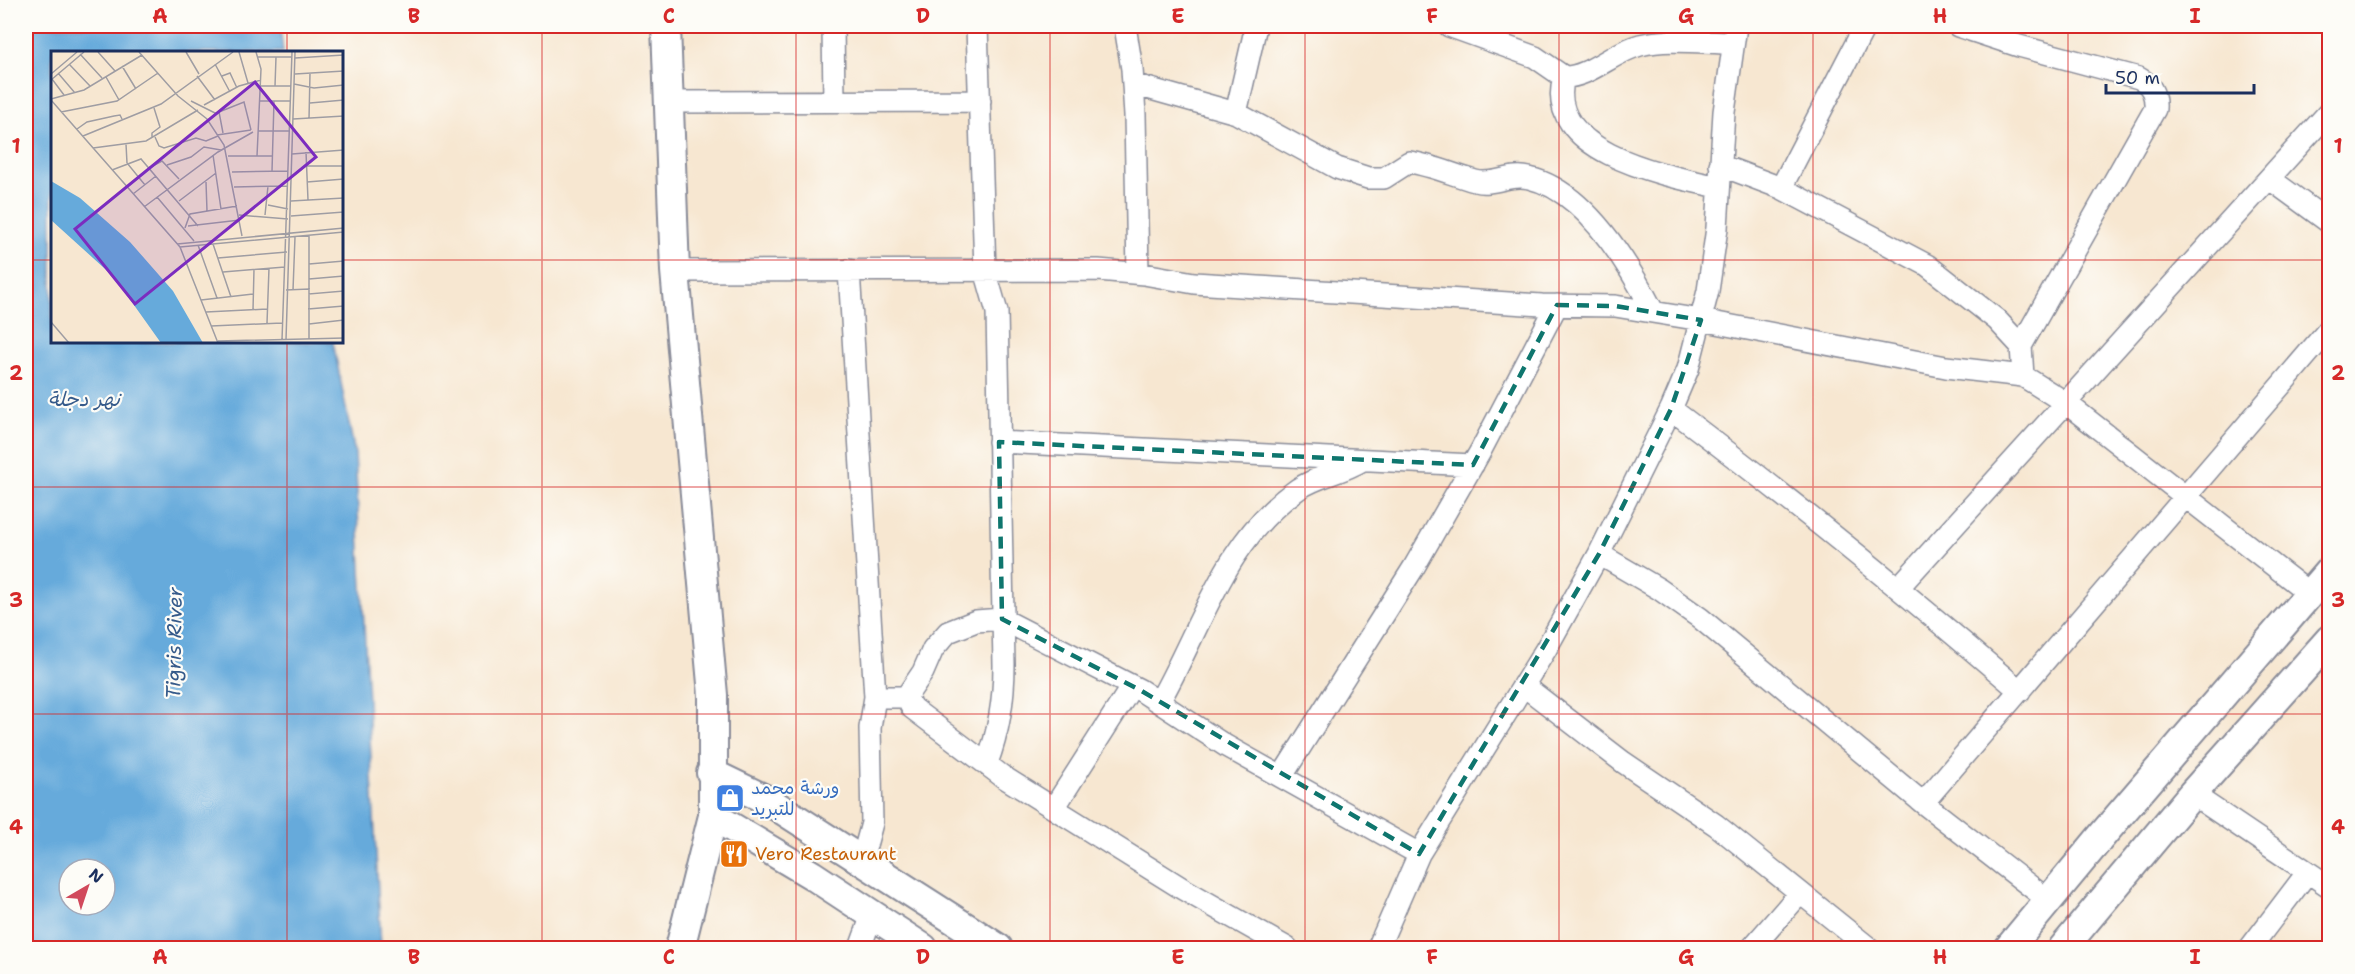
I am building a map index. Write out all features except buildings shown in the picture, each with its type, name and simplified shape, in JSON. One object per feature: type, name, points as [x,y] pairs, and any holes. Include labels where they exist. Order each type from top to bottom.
[{"type":"street","points":[[666,26],[675,272],[713,695],[711,773],[713,816],[680,948]]},
{"type":"street","points":[[833,26],[834,101]]},
{"type":"street","points":[[977,26],[985,270],[997,312],[1004,690],[999,723],[987,763]]},
{"type":"street","points":[[1125,26],[1133,84],[1138,273]]},
{"type":"street","points":[[1236,114],[1256,26]]},
{"type":"street","points":[[1385,946],[1419,854],[1523,685],[1599,554],[1671,410],[1688,369],[1701,320],[1717,228],[1724,112],[1735,34],[1640,45],[1603,60],[1581,75],[1563,77],[1535,57],[1449,26]]},
{"type":"street","points":[[1781,188],[1865,26]]},
{"type":"street","points":[[1958,26],[2019,46],[2139,78],[2149,85],[2155,99],[2155,109],[2021,346],[2023,376]]},
{"type":"street","points":[[1563,77],[1560,91],[1564,110],[1582,134],[1595,144],[1639,168],[1719,187]]},
{"type":"street","points":[[1133,84],[1236,114],[1337,168],[1368,178],[1384,178],[1409,162],[1483,182],[1497,182],[1521,176],[1541,181],[1576,204],[1608,239],[1639,284],[1653,312]]},
{"type":"street","points":[[669,102],[980,101]]},
{"type":"street","points":[[1899,587],[2330,111]]},
{"type":"street","points":[[1720,165],[1781,188],[1927,265],[1997,320],[2021,346]]},
{"type":"street","points":[[2270,179],[2330,223]]},
{"type":"street","points":[[849,270],[875,697],[870,728],[872,823],[862,860]]},
{"type":"street","points":[[675,272],[1098,270],[1138,273],[1194,283],[1557,305],[1615,306],[1701,320],[1946,368],[2023,376],[2066,403],[2310,594]]},
{"type":"street","points":[[1282,776],[1374,632],[1473,465],[1557,305]]},
{"type":"street","points":[[1923,803],[2330,328]]},
{"type":"street","points":[[1671,410],[1783,494],[1899,587],[2020,691]]},
{"type":"street","points":[[999,442],[1473,465]]},
{"type":"street","points":[[1158,702],[1193,638],[1205,606],[1223,572],[1255,530],[1299,488],[1364,459]]},
{"type":"street","points":[[1599,554],[1659,589],[1700,618],[1923,803],[2048,900]]},
{"type":"street","points":[[2009,948],[2330,570]]},
{"type":"street","points":[[906,697],[923,672],[933,649],[948,632],[969,623],[1002,619],[1132,686],[1226,746],[1419,854]]},
{"type":"street","points":[[2063,948],[2192,794],[2330,639]]},
{"type":"street","points":[[1523,685],[1623,762],[1716,825],[1869,948]]},
{"type":"street","points":[[1054,808],[1132,686]]},
{"type":"street","points":[[875,697],[906,697]]},
{"type":"street","points":[[906,697],[912,708],[1054,808],[1183,889],[1287,948]]},
{"type":"street","points":[[711,773],[767,800],[998,948]]},
{"type":"street","points":[[2192,794],[2330,888]]},
{"type":"street","points":[[713,816],[812,875],[923,948]]},
{"type":"street","points":[[2250,948],[2307,873]]},
{"type":"street","points":[[1752,948],[1800,893]]},
{"type":"street","points":[[860,948],[872,915]]},
{"type":"highlighted area","points":[[1557,305],[1615,306],[1701,320],[1671,409],[1599,554],[1419,854],[1140,690],[1002,619],[999,442],[1473,465]]},
{"type":"water","points":[[26,26],[280,26],[283,51],[51,51],[51,344],[333,344],[355,454],[381,948],[26,948]]},
{"type":"place","name":"ورشة محمد للتبريد","points":[[730,798]]},
{"type":"place","name":"Vero Restaurant","points":[[734,854]]},
{"type":"water label","name":"نهر دجلة","points":[[84,399]]},
{"type":"water label","name":"Tigris River","points":[[174,643]]}]
